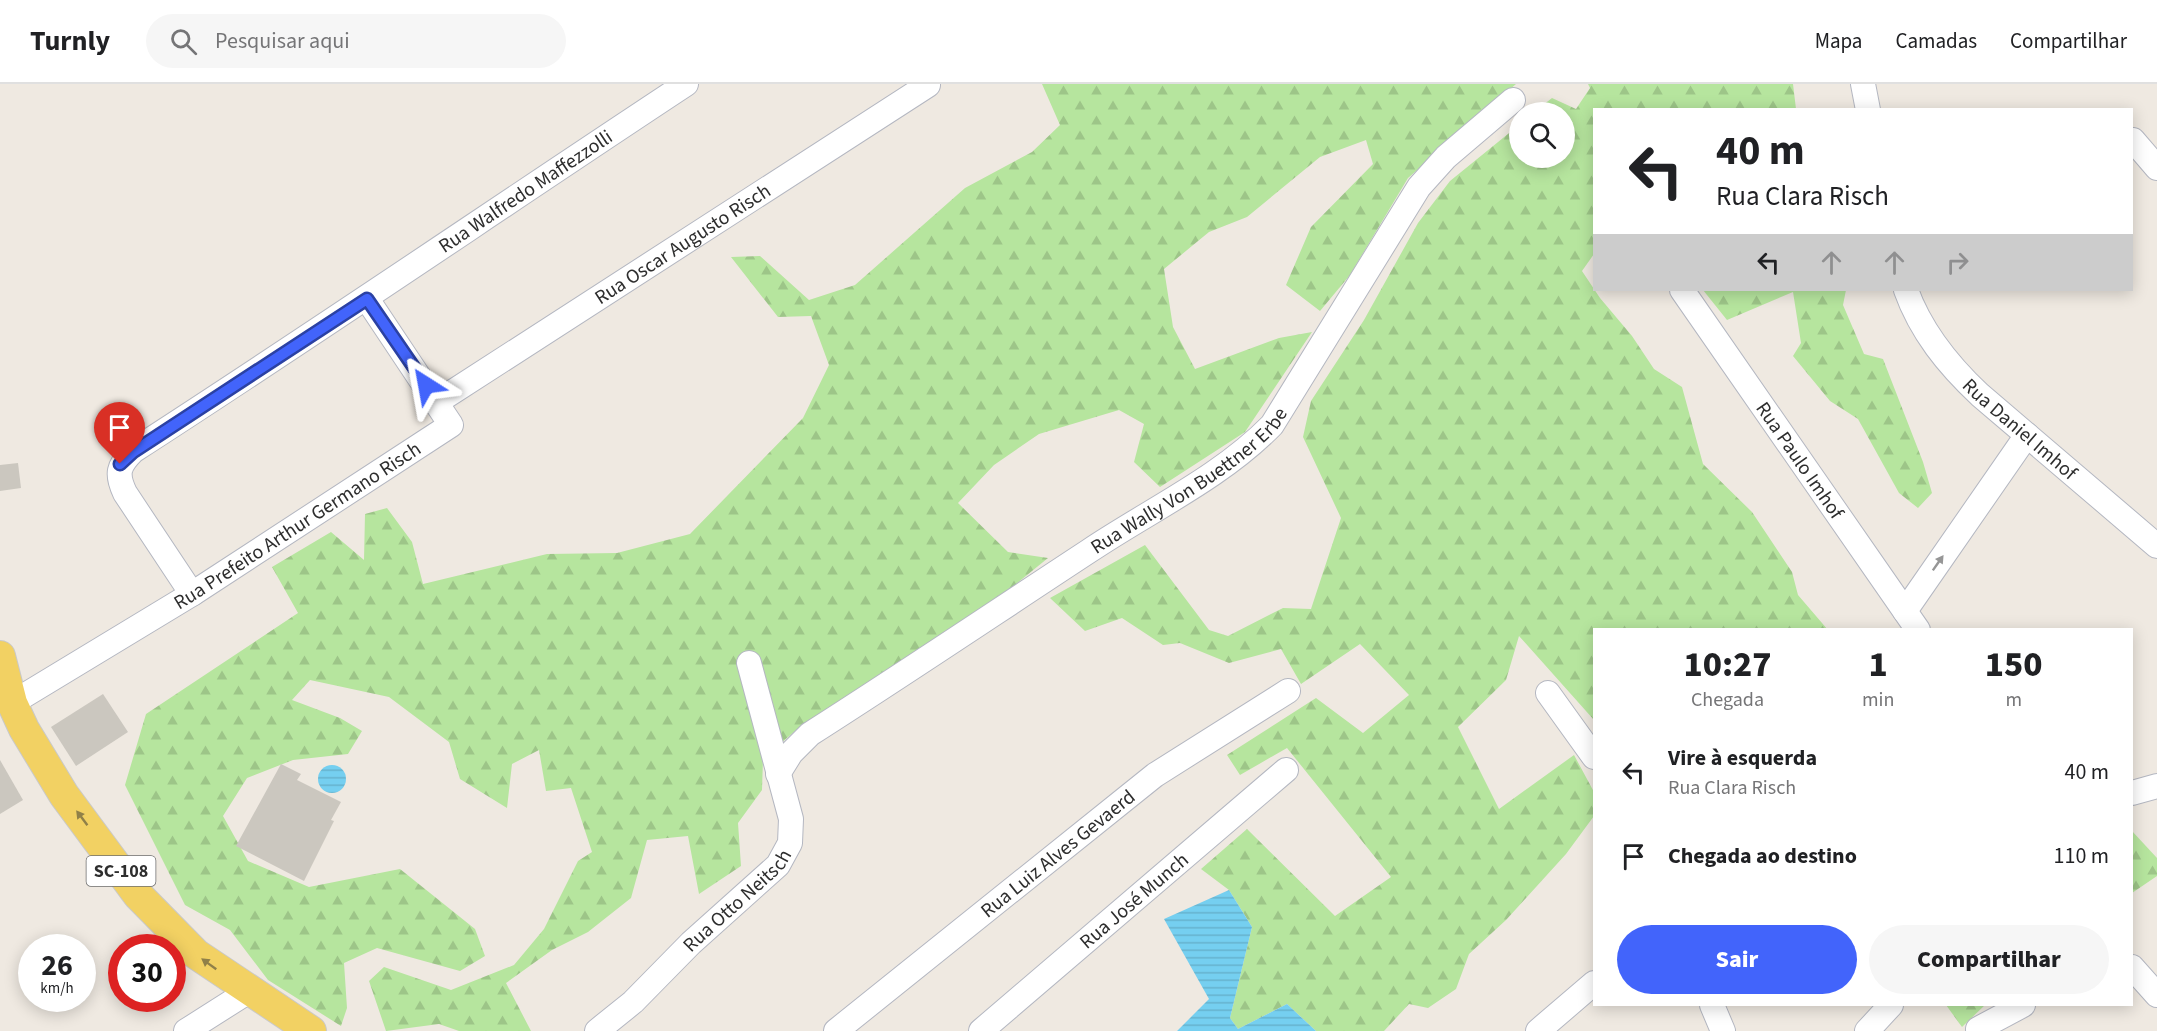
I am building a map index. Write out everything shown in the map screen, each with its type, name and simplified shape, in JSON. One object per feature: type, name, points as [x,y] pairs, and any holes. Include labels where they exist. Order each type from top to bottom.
[{"type":"main road","name":"SC-108","points":[[0,656],[6,707],[24,729],[64,795],[138,895],[196,954],[311,1031]]},
{"type":"street","name":"Rua Walfredo Maffezzolli","points":[[192,594],[124,493],[118,477],[120,464],[133,452],[367,299],[419,260],[686,84]]},
{"type":"street","points":[[1863,84],[1868,108]]},
{"type":"street","name":"Rua Oscar Augusto Risch","points":[[437,402],[928,85]]},
{"type":"street","name":"Rua Wally Von Buettner Erbe","points":[[778,774],[791,753],[810,734],[1090,550],[1232,461],[1255,442],[1272,424],[1419,187],[1446,157],[1513,100]]},
{"type":"street","points":[[2133,140],[2157,168]]},
{"type":"street","name":"Rua Paulo Imhof","points":[[1683,291],[1912,621]]},
{"type":"street","name":"Rua Daniel Imhof","points":[[1906,291],[1923,327],[1956,372],[2157,546]]},
{"type":"street","name":"Rua Prefeito Arthur Germano Risch","points":[[6,707],[192,594],[452,425],[367,299]]},
{"type":"street","points":[[1912,621],[2027,435]]},
{"type":"street","name":"Rua Otto Neitsch","points":[[597,1031],[633,1002],[692,943],[778,864],[790,843],[791,819],[749,663]]},
{"type":"street","name":"Rua Luiz Alves Gevaerd","points":[[836,1031],[1155,776],[1288,691]]},
{"type":"street","points":[[1548,693],[1593,756]]},
{"type":"street","name":"Rua José Munch","points":[[981,1031],[1286,770]]},
{"type":"street","points":[[2133,793],[2157,786]]},
{"type":"street","points":[[2133,968],[2157,994]]},
{"type":"street","points":[[1538,1031],[1593,984]]},
{"type":"street","points":[[186,1031],[249,991]]},
{"type":"street","points":[[1712,1006],[1723,1031]]},
{"type":"street","points":[[1867,1031],[1890,1006]]},
{"type":"street","points":[[1978,1029],[2021,1006]]},
{"type":"green space","points":[[1042,84],[1516,84],[1408,178],[1350,275],[1320,311],[1286,285],[1311,227],[1373,164],[1366,140],[1320,157],[1247,217],[1209,232],[1164,269],[1173,327],[1195,369],[1279,338],[1312,332],[1245,432],[1160,487],[1134,462],[1144,424],[1119,410],[1039,434],[994,465],[958,503],[1008,552],[1048,558],[983,611],[796,730],[763,759],[762,790],[738,823],[741,866],[699,894],[688,836],[647,840],[631,898],[588,932],[552,950],[506,983],[531,1031],[459,1031],[439,1024],[386,1031],[369,981],[384,967],[451,990],[514,965],[544,929],[578,861],[592,852],[571,788],[546,791],[539,750],[512,764],[507,808],[460,779],[449,742],[389,697],[310,680],[292,700],[340,718],[362,731],[348,754],[293,760],[247,778],[223,816],[248,861],[309,887],[400,869],[475,929],[485,956],[460,971],[377,948],[344,963],[347,1008],[341,1026],[268,980],[230,930],[185,905],[125,785],[146,714],[298,613],[272,567],[331,532],[364,560],[365,514],[387,508],[412,542],[423,584],[547,554],[617,553],[690,534],[803,418],[829,365],[811,316],[778,317],[731,257],[760,256],[809,300],[855,285],[965,188],[1032,152],[1060,125]]},
{"type":"green space","points":[[1588,84],[1793,84],[1796,108],[1593,108],[1593,255],[1582,271],[1593,291],[1632,336],[1654,369],[1682,387],[1703,464],[1752,512],[1792,572],[1798,595],[1826,628],[1593,628],[1593,719],[1519,636],[1506,680],[1458,727],[1499,809],[1574,755],[1593,790],[1593,817],[1566,854],[1506,920],[1469,954],[1456,989],[1428,1008],[1409,1004],[1384,1031],[1316,1031],[1287,1004],[1238,1029],[1230,1018],[1252,927],[1229,890],[1201,869],[1247,829],[1335,916],[1391,877],[1287,748],[1240,775],[1227,755],[1316,698],[1363,733],[1409,695],[1360,644],[1301,684],[1281,649],[1229,663],[1180,643],[1163,645],[1122,618],[1085,631],[1050,598],[1145,545],[1209,630],[1228,636],[1283,608],[1311,609],[1341,518],[1303,437],[1311,401],[1364,320],[1418,223],[1450,181],[1509,133],[1509,168],[1575,168],[1576,109],[1590,88]]},
{"type":"green space","points":[[1552,98],[1561,102],[1547,102]]},
{"type":"green space","points":[[1704,291],[1846,291],[1843,305],[1864,354],[1883,359],[1923,462],[1932,493],[1918,508],[1899,493],[1858,419],[1830,401],[1793,356],[1801,343],[1793,292],[1727,320]]},
{"type":"green space","points":[[2133,832],[2157,858],[2157,876],[2133,892]]},
{"type":"green space","points":[[1947,1006],[1984,1006],[1962,1027]]},
{"type":"water","points":[[332,765],[342,769],[346,779],[342,789],[332,793],[322,789],[318,779],[322,769]]},
{"type":"water","points":[[1229,890],[1252,927],[1230,1018],[1238,1029],[1287,1004],[1316,1031],[1177,1031],[1209,999],[1164,919]]},
{"type":"building","points":[[18,463],[21,488],[0,491],[0,465]]},
{"type":"building","points":[[103,694],[128,732],[76,766],[51,727]]},
{"type":"building","points":[[0,760],[23,800],[0,814]]},
{"type":"building","points":[[281,764],[301,774],[297,780],[341,802],[304,881],[236,846]]},
{"type":"route","points":[[120,464],[133,452],[367,299],[426,385]]}]
